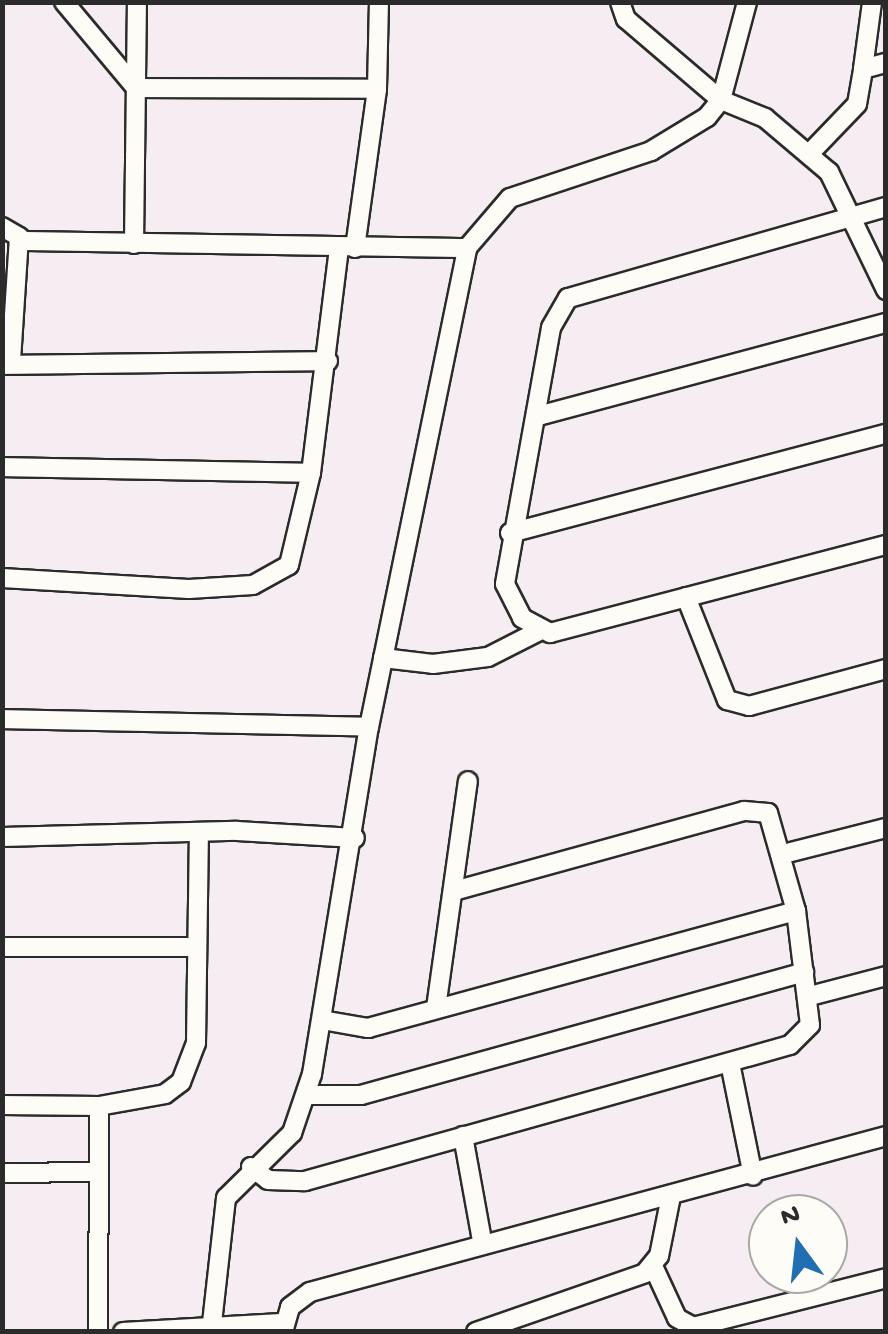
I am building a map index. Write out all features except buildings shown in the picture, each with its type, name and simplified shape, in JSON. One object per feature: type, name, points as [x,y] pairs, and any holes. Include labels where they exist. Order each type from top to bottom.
[{"type":"street","points":[[64,2],[136,88],[378,89]]},
{"type":"street","points":[[134,244],[136,2]]},
{"type":"street","points":[[2,578],[190,589],[274,578],[297,545],[378,89],[379,2]]},
{"type":"street","points":[[620,2],[626,20],[721,100],[765,118],[810,152],[856,216],[886,290]]},
{"type":"street","points":[[211,1328],[219,1290],[222,1214],[250,1168],[292,1134],[307,1095],[355,838],[369,727],[466,248],[510,198],[651,152],[721,100],[747,2]]},
{"type":"street","points":[[810,152],[856,104],[872,2]]},
{"type":"street","points":[[863,69],[886,63]]},
{"type":"street","points":[[538,630],[511,604],[510,533],[538,416],[557,310],[580,290],[886,207]]},
{"type":"street","points":[[2,228],[14,228],[19,241],[7,363],[328,361]]},
{"type":"street","points":[[19,241],[466,248]]},
{"type":"street","points":[[538,416],[886,324]]},
{"type":"street","points":[[510,533],[886,434]]},
{"type":"street","points":[[2,467],[311,474]]},
{"type":"street","points":[[383,658],[432,664],[488,656],[522,646],[538,630],[886,546]]},
{"type":"street","points":[[686,597],[727,700],[749,706],[886,668]]},
{"type":"street","points":[[2,719],[369,727]]},
{"type":"street","points":[[436,1008],[468,782]]},
{"type":"street","points":[[250,1168],[268,1180],[294,1182],[730,1063],[806,1036],[810,996],[775,819],[744,811],[454,892]]},
{"type":"street","points":[[784,854],[886,828]]},
{"type":"street","points":[[2,836],[200,832],[355,838]]},
{"type":"street","points":[[2,1104],[99,1106],[164,1094],[181,1082],[196,1044],[200,832]]},
{"type":"street","points":[[322,1020],[353,1030],[796,911]]},
{"type":"street","points":[[2,948],[196,947]]},
{"type":"street","points":[[307,1095],[361,1095],[804,972]]},
{"type":"street","points":[[810,996],[886,976]]},
{"type":"street","points":[[730,1063],[752,1176]]},
{"type":"street","points":[[98,1332],[99,1106]]},
{"type":"street","points":[[463,1136],[482,1241]]},
{"type":"street","points":[[123,1332],[282,1327],[310,1292],[482,1241],[752,1176],[886,1136]]},
{"type":"street","points":[[2,1173],[98,1172]]},
{"type":"street","points":[[671,1196],[654,1266],[677,1318],[693,1328],[886,1278]]},
{"type":"street","points":[[476,1332],[622,1285],[654,1266]]},
{"type":"street","points":[[219,1290],[230,1328]]}]
